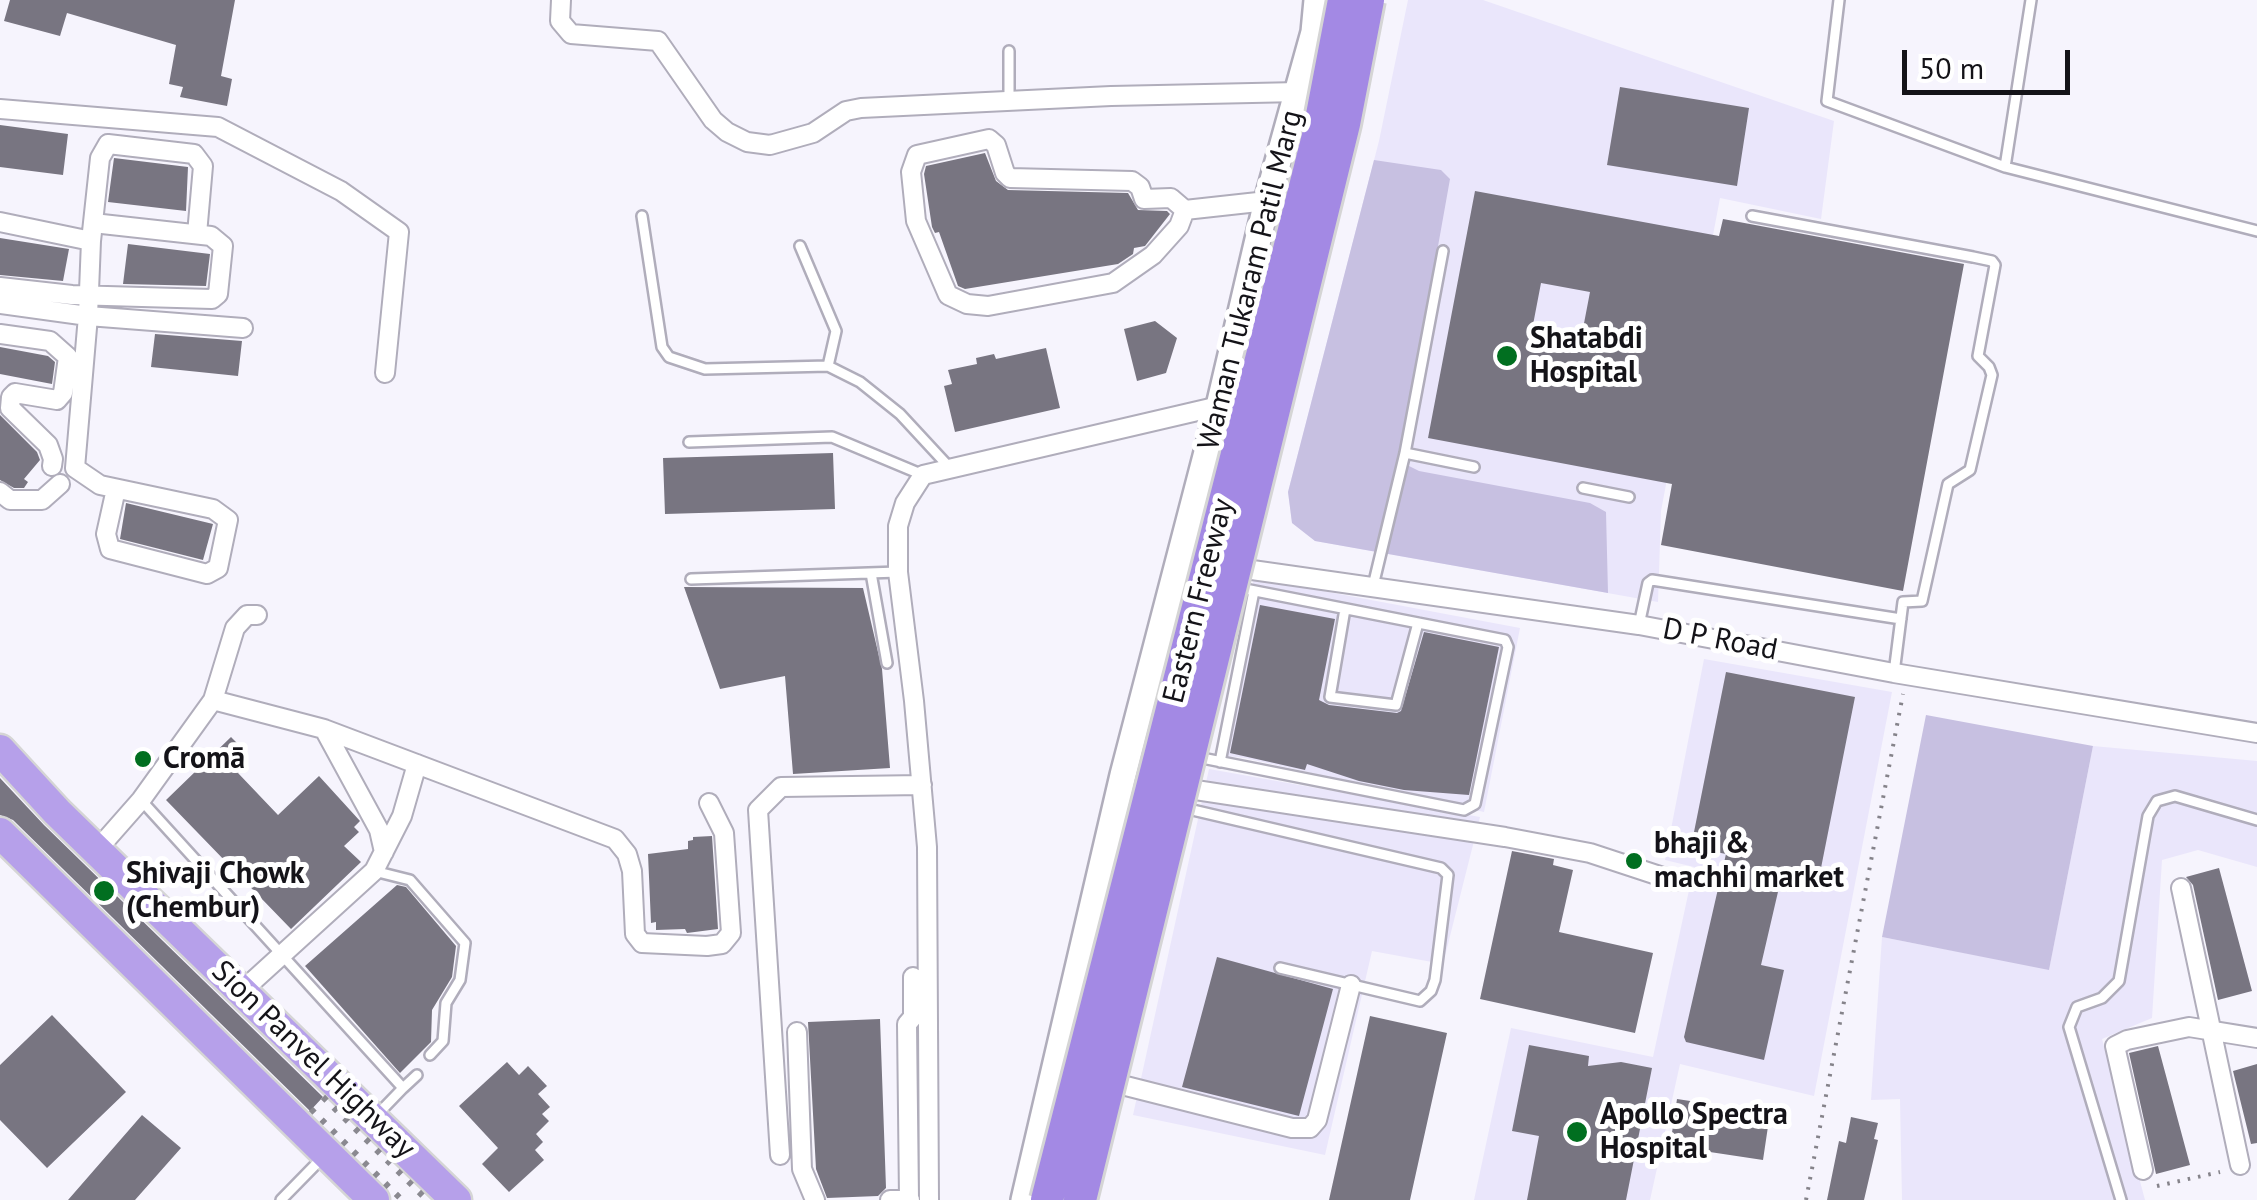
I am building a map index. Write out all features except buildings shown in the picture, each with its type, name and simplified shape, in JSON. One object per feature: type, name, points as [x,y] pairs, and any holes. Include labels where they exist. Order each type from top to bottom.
[{"type":"highway","name":"Eastern Freeway","points":[[1047,1200],[1318,136],[1344,0]]},
{"type":"highway","name":"Eastern Freeway","points":[[1088,1200],[1344,124],[1368,0]]},
{"type":"highway","name":"Sion Panvel Highway","points":[[0,750],[97,850],[456,1200]]},
{"type":"highway","name":"Sion Panvel Highway","points":[[0,833],[374,1200]]},
{"type":"main road","name":"Waman Tukaram Patil Marg","points":[[1024,1200],[1112,819],[1219,406],[1267,201],[1299,92],[1314,32],[1317,0]]},
{"type":"main road","points":[[1088,1200],[1186,798],[1208,759],[1246,583],[1372,62],[1378,0]]},
{"type":"main road","points":[[1112,819],[1178,835]]},
{"type":"street","points":[[561,0],[560,21],[571,34],[658,40],[713,120],[748,142],[770,146],[814,133],[846,112],[860,108],[1299,92]]},
{"type":"street","points":[[0,109],[218,127],[341,191],[399,232],[385,373]]},
{"type":"street","points":[[1185,210],[1179,226],[1153,255],[1113,283],[988,306],[967,304],[948,295],[916,221],[912,172],[917,155],[989,139],[996,145],[1010,178],[1132,181],[1140,187],[1144,200],[1172,198],[1185,210],[1267,201]]},
{"type":"street","points":[[116,489],[106,534],[110,549],[208,574],[218,568],[228,520],[214,508],[100,485],[75,468],[86,370],[92,232],[100,158],[108,144],[194,154],[203,166],[197,234]]},
{"type":"street","points":[[0,222],[92,232],[197,234],[211,236],[222,246],[218,294],[212,300],[88,296],[0,286]]},
{"type":"street","points":[[0,304],[88,316],[243,328]]},
{"type":"street","points":[[0,334],[50,341],[68,357],[63,392],[58,400],[15,393],[11,398],[10,408],[48,446],[52,466]]},
{"type":"street","points":[[66,367],[86,370]]},
{"type":"street","points":[[930,1200],[930,954],[922,785],[898,572],[898,526],[905,503],[923,475],[1219,406]]},
{"type":"street","points":[[48,446],[77,450]]},
{"type":"street","points":[[0,492],[10,500],[42,500],[60,484]]},
{"type":"street","name":"D P Road","points":[[1180,558],[1246,583],[1372,588],[1639,625],[1901,674],[2257,733]]},
{"type":"street","points":[[97,850],[141,800],[214,700],[235,628],[247,615],[257,615]]},
{"type":"street","points":[[214,700],[324,729],[615,839],[627,854],[632,870],[635,934],[642,944],[707,946],[722,944],[731,934],[724,833],[710,803]]},
{"type":"street","points":[[324,729],[379,830],[384,852]]},
{"type":"street","points":[[242,991],[374,871],[402,816],[417,764]]},
{"type":"street","points":[[780,1156],[758,810],[781,788],[922,785]]},
{"type":"street","points":[[1186,798],[1505,837],[1590,853],[1675,880]]},
{"type":"street","points":[[2181,888],[2240,1166]]},
{"type":"street","points":[[890,1200],[909,1200],[907,1024],[913,1017],[912,977]]},
{"type":"street","points":[[1114,1084],[1292,1128],[1310,1128],[1317,1120],[1350,985]]},
{"type":"street","points":[[2143,1170],[2115,1046],[2190,1026],[2257,1038]]},
{"type":"street","points":[[797,1032],[802,1169],[814,1200]]},
{"type":"lane","points":[[1840,0],[1826,102],[2005,167],[2257,232]]},
{"type":"lane","points":[[2005,167],[2031,0]]},
{"type":"lane","points":[[1009,101],[1010,51]]},
{"type":"lane","points":[[642,216],[662,347],[669,357],[705,369],[828,366],[860,382],[900,414],[950,468]]},
{"type":"lane","points":[[1752,216],[1974,257],[1995,265],[1978,356],[1992,375],[1970,470],[1948,484],[1926,594],[1922,601],[1903,602],[1901,674]]},
{"type":"lane","points":[[800,246],[836,330],[828,366]]},
{"type":"lane","points":[[1372,588],[1406,453],[1442,252]]},
{"type":"lane","points":[[690,442],[832,437],[923,475]]},
{"type":"lane","points":[[1406,453],[1474,467]]},
{"type":"lane","points":[[1583,488],[1629,497]]},
{"type":"lane","points":[[691,579],[898,572]]},
{"type":"lane","points":[[871,573],[887,663]]},
{"type":"lane","points":[[1639,625],[1648,583],[1652,580],[1901,619]]},
{"type":"lane","points":[[1208,759],[1464,810],[1475,804],[1508,647],[1505,640],[1345,609],[1246,583]]},
{"type":"lane","points":[[1345,609],[1330,696],[1396,706],[1418,623]]},
{"type":"lane","points":[[2121,1200],[2069,1027],[2078,1007],[2102,998],[2119,982],[2148,816],[2157,801],[2175,796],[2257,820]]},
{"type":"lane","points":[[1186,798],[1441,868],[1448,876],[1431,991],[1420,1002],[1280,968]]},
{"type":"lane","points":[[141,800],[403,1088]]},
{"type":"lane","points":[[374,871],[410,880],[465,943],[460,980],[446,1003],[443,1040],[430,1055]]},
{"type":"lane","points":[[373,1119],[417,1074]]},
{"type":"lane","points":[[281,1200],[326,1154]]},
{"type":"path","points":[[1806,1200],[1901,674]]},
{"type":"path","points":[[2143,1170],[2152,1187],[2219,1174],[2235,1142]]},
{"type":"shaded area","name":"Shatabdi Hospital","points":[[1408,0],[1483,0],[1834,121],[1821,219],[1720,198],[1661,511],[1658,602],[1315,541],[1292,523],[1288,492],[1379,141]]},
{"type":"shaded area","points":[[1374,160],[1441,170],[1450,179],[1402,448],[1403,463],[1419,471],[1590,503],[1606,512],[1608,593],[1315,541],[1292,523],[1288,492]]},
{"type":"shaded area","points":[[1254,578],[1520,628],[1484,812],[1217,755]]},
{"type":"shaded area","points":[[1704,659],[1892,692],[1814,1096],[1680,1064],[1650,1200],[1474,1200],[1511,1028],[1653,1057],[1694,867],[1665,860]]},
{"type":"shaded area","points":[[1926,715],[2093,746],[2049,970],[1882,937]]},
{"type":"shaded area","points":[[2093,746],[2257,761],[2257,867],[2198,850],[2162,860],[2152,1018],[2102,1039],[2145,1200],[1902,1200],[1900,1099],[1871,1100],[1882,937],[2049,969]]},
{"type":"shaded area","points":[[1209,769],[1480,817],[1443,964],[1372,951],[1325,1155],[1133,1115]]},
{"type":"railway","points":[[323,1097],[427,1200]]},
{"type":"railway","points":[[311,1109],[402,1200]]},
{"type":"place","name":"Shatabdi Hospital","points":[[1507,356]]},
{"type":"place","name":"Cromā","points":[[143,759]]},
{"type":"place","name":"bhaji & machhi market","points":[[1634,861]]},
{"type":"place","name":"Shivaji Chowk (Chembur)","points":[[104,891]]},
{"type":"place","name":"Apollo Spectra Hospital","points":[[1577,1132]]}]
